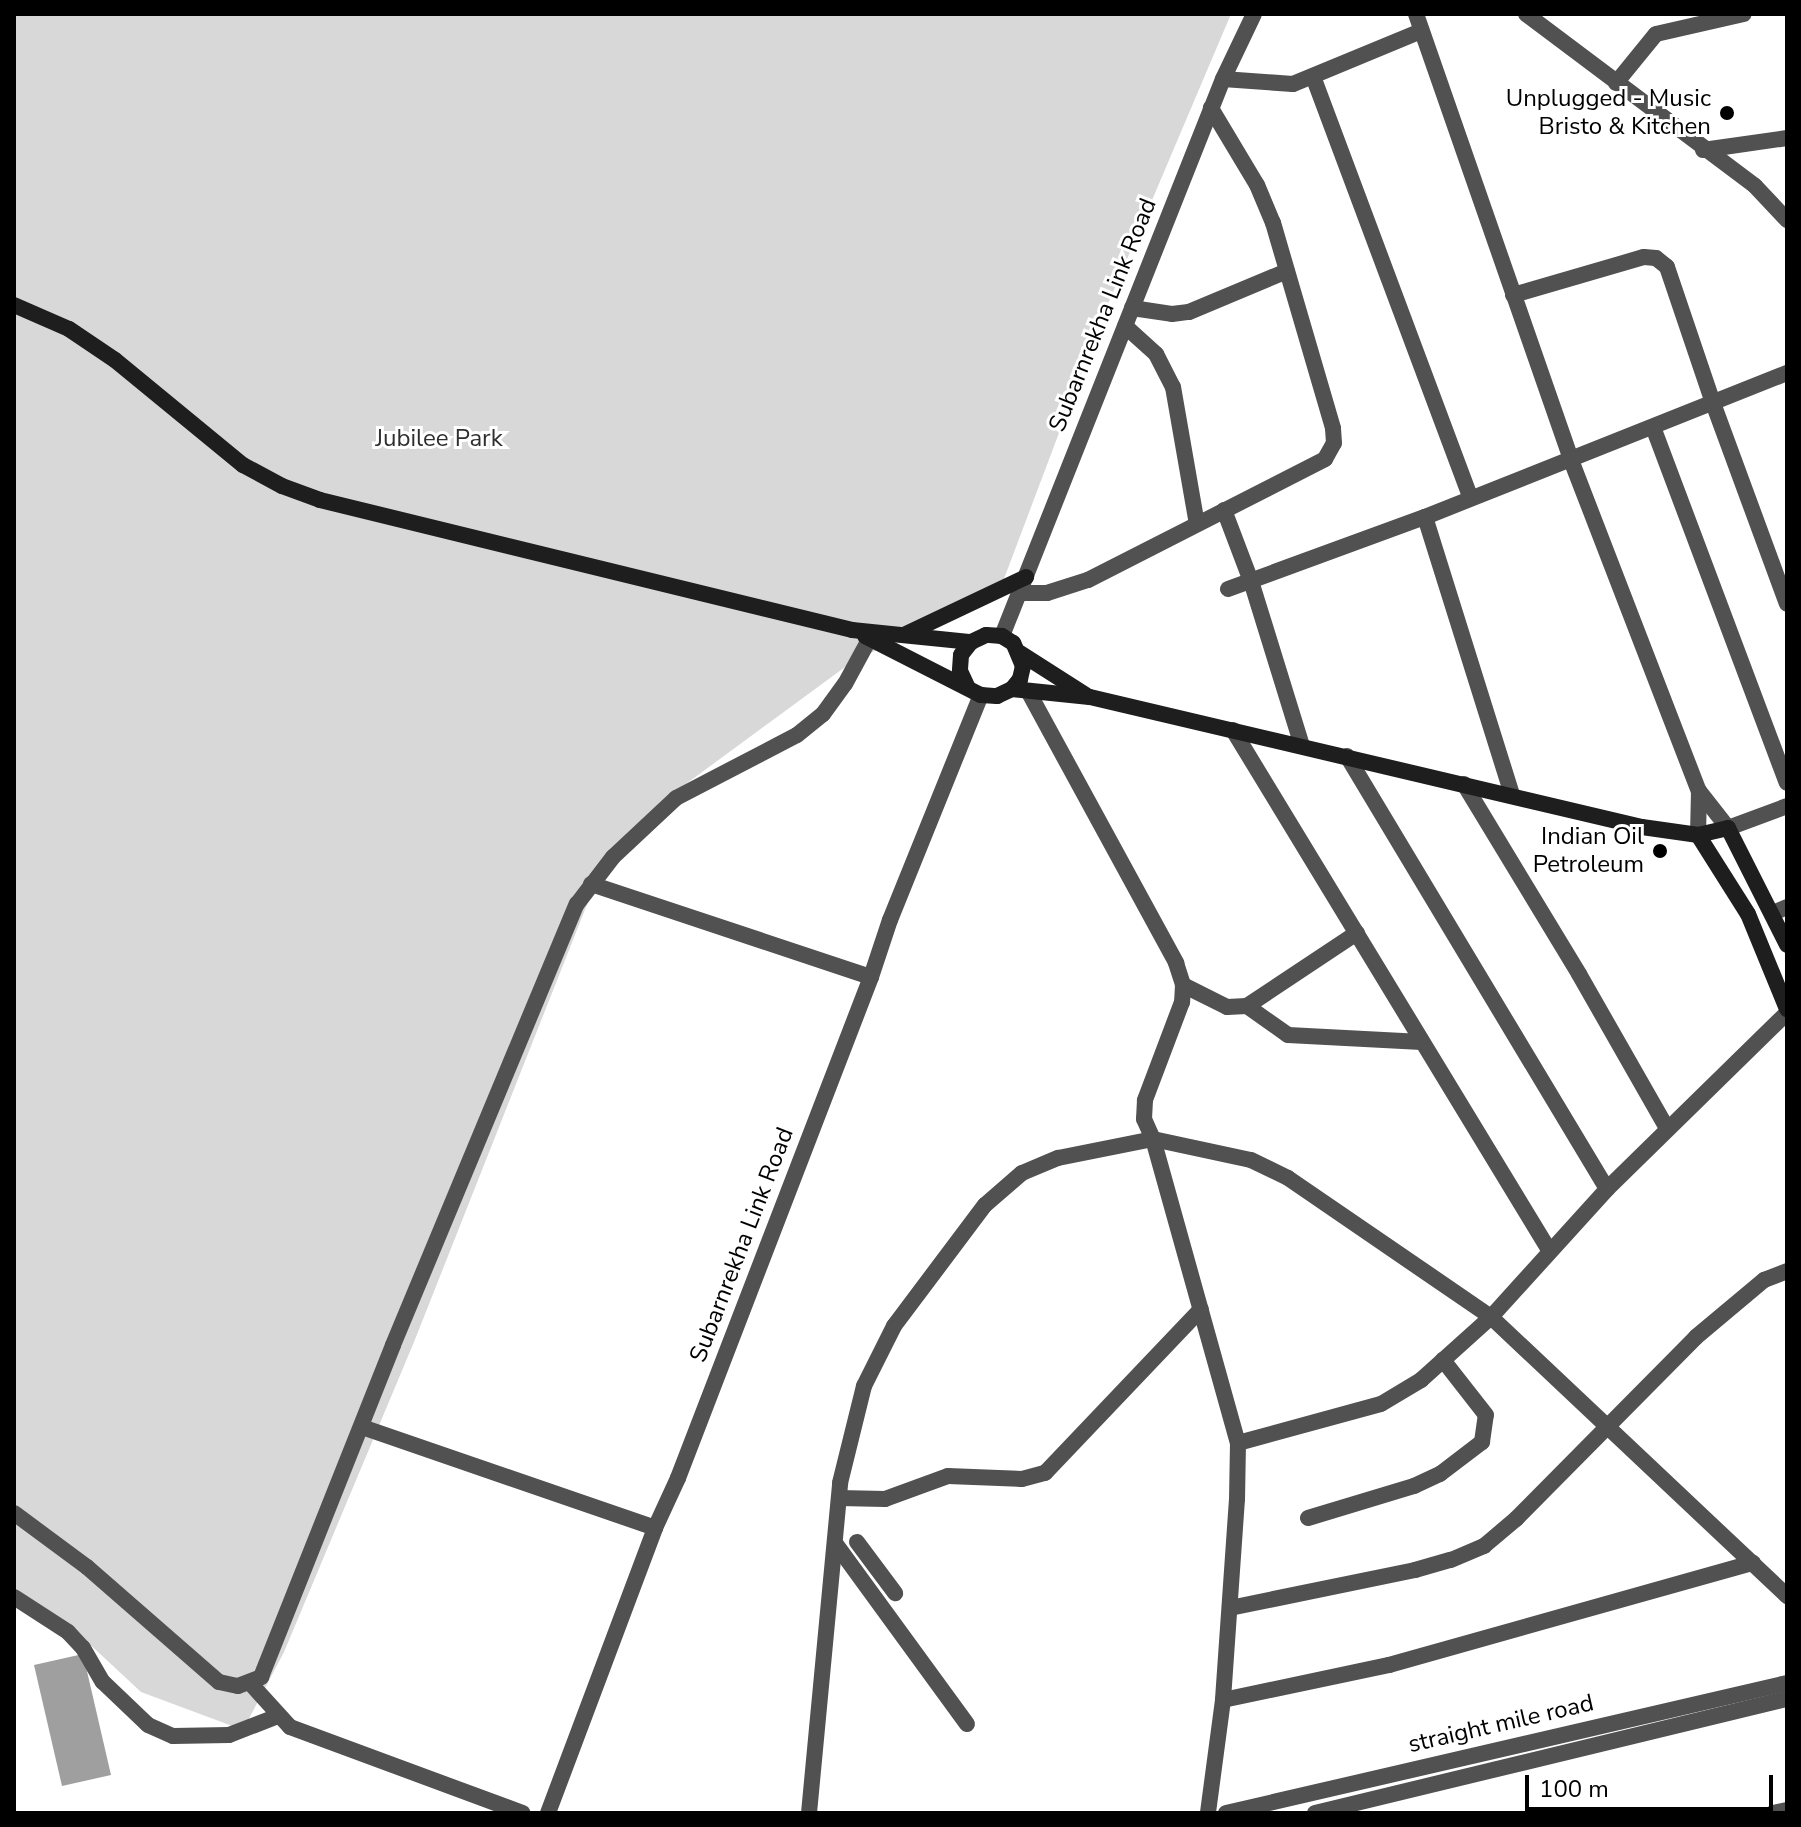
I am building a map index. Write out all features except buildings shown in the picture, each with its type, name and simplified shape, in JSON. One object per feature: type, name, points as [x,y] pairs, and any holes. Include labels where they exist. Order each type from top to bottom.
[{"type":"main road","points":[[14,305],[69,329],[115,360],[243,465],[282,486],[320,500],[852,630],[971,642],[986,635],[1002,636],[1020,653],[1090,697]]},
{"type":"main road","points":[[904,635],[1022,585]]},
{"type":"main road","points":[[852,630],[974,691],[997,696],[1020,690],[1090,697],[1642,827],[1698,835],[1728,828],[1780,910],[1787,945]]},
{"type":"main road","points":[[971,642],[961,663],[974,691]]},
{"type":"main road","points":[[1020,653],[1023,666],[1020,690]]},
{"type":"main road","points":[[1698,835],[1748,914],[1787,1011]]},
{"type":"street","name":"Subarnrekha Link Road","points":[[1002,636],[1211,108],[1254,14]]},
{"type":"street","points":[[1416,14],[1571,460],[1699,791],[1728,828],[1787,806]]},
{"type":"street","points":[[1526,14],[1703,150],[1755,186],[1787,220]]},
{"type":"street","points":[[1616,83],[1656,34],[1744,14]]},
{"type":"street","points":[[1223,79],[1284,85],[1314,79],[1421,31]]},
{"type":"street","points":[[1314,79],[1471,498]]},
{"type":"street","points":[[1022,585],[1047,593],[1068,587],[1325,459],[1334,443],[1333,428],[1287,271],[1257,185],[1211,108]]},
{"type":"street","points":[[1703,150],[1787,138]]},
{"type":"street","points":[[1513,295],[1644,257],[1656,258],[1667,267],[1787,604]]},
{"type":"street","points":[[1132,308],[1172,314],[1189,312],[1287,271]]},
{"type":"street","points":[[1125,326],[1156,354],[1173,387],[1197,524]]},
{"type":"street","points":[[1228,589],[1425,517],[1787,373]]},
{"type":"street","points":[[1653,427],[1787,783]]},
{"type":"street","points":[[1224,510],[1251,581],[1302,746]]},
{"type":"street","points":[[1425,517],[1512,795]]},
{"type":"street","points":[[14,1513],[87,1567],[219,1682],[238,1686],[251,1684],[261,1677],[566,926],[591,884],[613,857],[676,798],[797,735],[823,714],[845,684],[870,638]]},
{"type":"street","points":[[1020,690],[1176,963],[1183,985],[1182,1002],[1145,1100],[1144,1119],[1153,1139],[1238,1443],[1223,1700],[1208,1813]]},
{"type":"street","name":"Subarnrekha Link Road","points":[[548,1813],[655,1528],[678,1478],[871,977],[974,691]]},
{"type":"street","points":[[1233,730],[1549,1250]]},
{"type":"street","points":[[1347,756],[1607,1189]]},
{"type":"street","points":[[1464,784],[1579,974],[1667,1128]]},
{"type":"street","points":[[1698,835],[1699,791]]},
{"type":"street","points":[[591,884],[871,977]]},
{"type":"street","points":[[1183,985],[1227,1007],[1247,1006],[1357,933]]},
{"type":"street","points":[[1247,1006],[1288,1035],[1422,1042]]},
{"type":"street","points":[[1238,1443],[1381,1404],[1403,1393],[1491,1317],[1607,1189],[1787,1011]]},
{"type":"street","points":[[809,1813],[839,1498],[864,1386],[877,1354],[985,1205],[1022,1173],[1058,1158],[1153,1139],[1251,1160],[1288,1178],[1491,1317],[1785,1590]]},
{"type":"street","points":[[1230,1608],[1415,1570],[1484,1546],[1733,1304],[1764,1280],[1787,1271]]},
{"type":"street","points":[[839,1498],[885,1499],[948,1476],[1022,1479],[1045,1473],[1201,1309]]},
{"type":"street","points":[[1308,1518],[1414,1486],[1440,1474],[1482,1442],[1486,1415],[1443,1360]]},
{"type":"street","points":[[362,1427],[655,1528]]},
{"type":"street","points":[[857,1542],[895,1593]]},
{"type":"street","points":[[835,1543],[967,1724]]},
{"type":"street","points":[[1223,1700],[1403,1662],[1753,1563]]},
{"type":"street","points":[[14,1597],[68,1632],[83,1648],[103,1682],[148,1725],[173,1736],[229,1735],[278,1716]]},
{"type":"street","name":"straight mile road","points":[[1226,1813],[1787,1683]]},
{"type":"street","points":[[251,1684],[290,1727],[523,1813]]},
{"type":"street","name":"straight mile road","points":[[1315,1813],[1787,1699]]},
{"type":"street","points":[[1773,1813],[1787,1810]]},
{"type":"green space","name":"Jubilee Park","points":[[14,14],[1231,14],[1105,311],[996,600],[856,659],[679,789],[622,848],[588,902],[414,1342],[284,1652],[243,1730],[141,1692],[83,1638],[14,1587]]},
{"type":"shaded area","points":[[83,1654],[111,1775],[62,1786],[34,1665]]},
{"type":"place","name":"Unplugged - Music Bristo & Kitchen","points":[[1727,113]]},
{"type":"place","name":"Indian Oil Petroleum","points":[[1660,851]]}]
